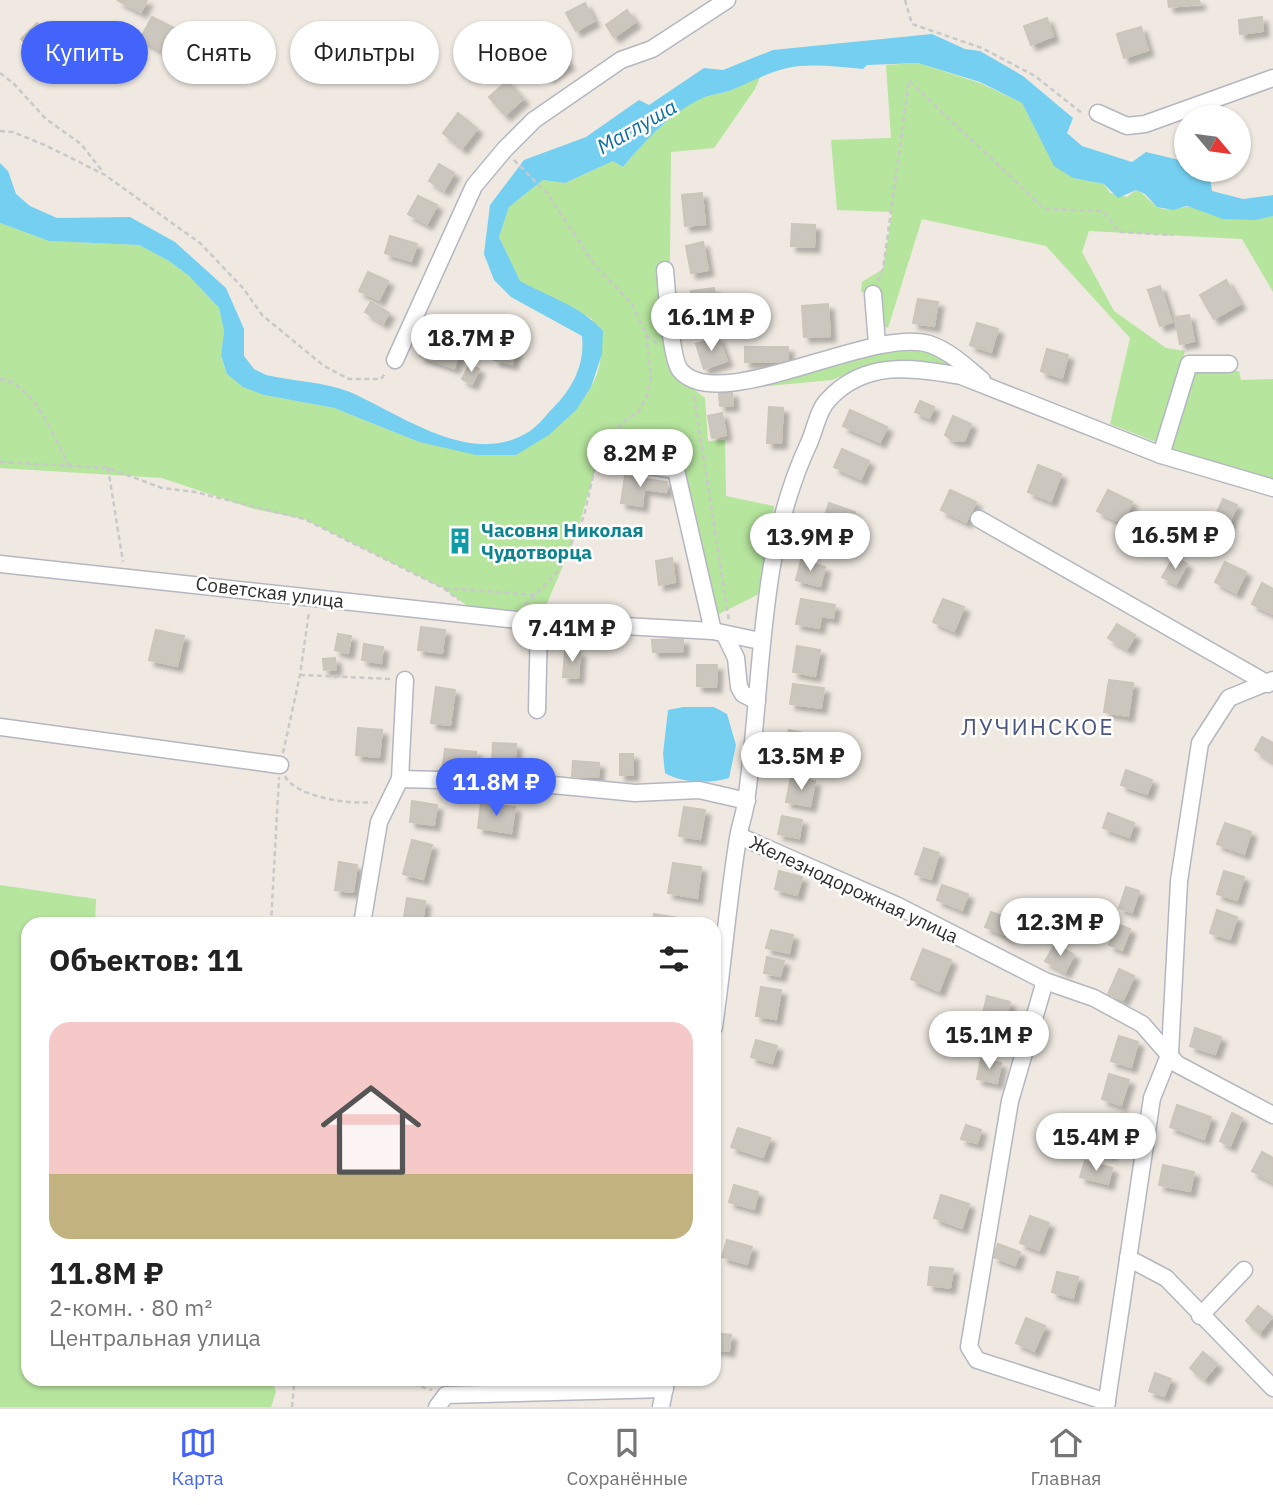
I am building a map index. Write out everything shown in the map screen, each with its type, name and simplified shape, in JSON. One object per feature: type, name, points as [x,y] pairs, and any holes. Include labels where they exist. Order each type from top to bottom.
[{"type":"street","points":[[395,360],[474,186],[505,149],[534,120],[621,61],[652,50],[727,0]]},
{"type":"street","points":[[1098,113],[1127,126],[1145,124],[1273,78]]},
{"type":"street","points":[[665,270],[677,364],[691,379],[714,384],[760,378],[877,344],[927,343],[950,353],[992,388]]},
{"type":"street","points":[[873,294],[877,344]]},
{"type":"street","points":[[1161,455],[1189,364],[1229,364]]},
{"type":"street","points":[[721,971],[738,836],[747,801],[760,641],[780,517],[795,469],[826,401],[858,376],[896,367],[926,369],[961,376],[1161,455],[1273,488]]},
{"type":"street","points":[[622,462],[676,470],[723,634],[736,658],[739,687],[743,694],[757,701]]},
{"type":"street","points":[[979,519],[1271,682]]},
{"type":"street","name":"Советская улица","points":[[0,564],[517,620],[723,634],[760,641]]},
{"type":"street","points":[[537,710],[539,622]]},
{"type":"street","points":[[363,917],[380,822],[400,779],[405,680]]},
{"type":"street","points":[[1045,981],[1010,1101],[969,1347],[977,1360],[1107,1404],[1152,1098],[1170,1054],[1179,881],[1200,743],[1229,698],[1271,682]]},
{"type":"street","points":[[0,727],[280,765]]},
{"type":"street","points":[[400,779],[522,782],[635,793],[699,790],[747,801]]},
{"type":"street","name":"Железнодорожная улица","points":[[738,836],[896,905],[1045,981],[1094,998],[1142,1024],[1177,1064],[1273,1115]]},
{"type":"street","points":[[1128,1258],[1166,1278],[1200,1316],[1273,1388]]},
{"type":"street","points":[[1200,1316],[1244,1270]]},
{"type":"street","points":[[442,1401],[640,1386]]},
{"type":"street","points":[[661,1407],[666,1386]]},
{"type":"path","points":[[905,0],[912,24],[982,48],[1035,76],[1090,118],[1098,113]]},
{"type":"path","points":[[0,73],[46,119],[80,144],[105,175],[200,243],[243,288],[262,315],[324,366],[349,379],[381,379],[395,360]]},
{"type":"path","points":[[873,294],[883,269],[909,81],[1045,209],[1103,211],[1119,232],[1173,235]]},
{"type":"path","points":[[0,131],[13,132],[47,146],[105,175]]},
{"type":"path","points":[[516,161],[547,193],[594,264],[632,304],[646,334],[651,376],[647,397],[639,411],[623,422],[597,458],[584,516],[559,570],[535,595],[517,620]]},
{"type":"path","points":[[646,334],[677,364]]},
{"type":"path","points":[[0,379],[17,384],[34,403],[46,419],[69,466]]},
{"type":"path","points":[[691,379],[723,634]]},
{"type":"path","points":[[0,462],[108,468],[162,488],[195,492],[304,519],[443,588],[462,602]]},
{"type":"path","points":[[108,468],[125,576]]},
{"type":"path","points":[[443,588],[535,595]]},
{"type":"path","points":[[300,675],[405,680]]},
{"type":"path","points":[[280,765],[287,781],[302,791],[354,804],[392,799]]},
{"type":"path","points":[[292,1407],[294,1386]]},
{"type":"path","points":[[411,1386],[442,1401]]},
{"type":"green space","points":[[918,63],[980,83],[1022,103],[1044,146],[1073,178],[1104,184],[1110,193],[1127,197],[1136,190],[1162,209],[1190,207],[1242,217],[1273,216],[1273,292],[1242,239],[1089,231],[1082,252],[1114,311],[1166,348],[1185,351],[1156,442],[1110,424],[1130,338],[1046,246],[922,219],[888,328],[880,325],[882,296],[861,292],[862,282],[883,269],[892,212],[837,210],[831,140],[891,138],[886,65]]},
{"type":"green space","points":[[760,77],[755,89],[714,148],[671,152],[670,264],[660,266],[669,362],[688,385],[705,398],[708,441],[725,440],[726,496],[774,506],[759,594],[717,615],[680,450],[635,441],[599,457],[575,538],[539,622],[481,616],[443,588],[304,519],[254,509],[162,478],[0,468],[0,223],[49,241],[139,245],[169,261],[189,276],[219,308],[224,331],[221,357],[227,374],[264,395],[334,408],[419,442],[516,455],[557,425],[581,402],[597,373],[601,352],[592,319],[520,282],[499,237],[509,207],[543,180],[565,183],[613,161],[623,167],[649,137],[681,109],[708,95],[724,93]]},
{"type":"green space","points":[[863,349],[923,349],[949,361],[946,369],[897,361],[856,370],[832,380],[715,391],[782,377]]},
{"type":"green space","points":[[1194,371],[1239,371],[1241,380],[1273,379],[1273,479],[1172,449]]},
{"type":"green space","points":[[0,885],[96,899],[95,917],[21,917],[21,1386],[274,1386],[276,1392],[271,1407],[0,1407]]},
{"type":"water","name":"Маглуша","points":[[932,34],[965,49],[980,51],[1023,76],[1073,118],[1067,133],[1082,146],[1132,162],[1146,152],[1174,159],[1174,182],[1211,182],[1212,191],[1243,199],[1273,195],[1273,216],[1255,220],[1223,219],[1187,206],[1173,210],[1157,207],[1145,194],[1136,190],[1118,198],[1104,184],[1073,178],[1054,166],[1022,103],[980,82],[918,63],[867,65],[863,69],[815,66],[779,70],[726,92],[708,96],[681,110],[660,127],[623,167],[613,161],[565,183],[543,180],[509,207],[499,237],[520,281],[575,308],[603,331],[602,354],[591,387],[577,409],[549,435],[516,455],[476,455],[419,442],[334,408],[264,395],[243,387],[227,374],[221,356],[224,331],[219,308],[189,276],[169,261],[139,245],[49,241],[0,223],[0,163],[8,171],[16,194],[30,206],[57,218],[130,217],[175,242],[226,288],[244,329],[244,356],[254,369],[266,375],[350,392],[415,424],[462,441],[485,444],[508,441],[533,429],[572,384],[582,356],[582,336],[511,297],[494,280],[484,254],[490,205],[524,160],[586,137],[639,100],[649,105],[704,68],[723,70],[773,50]]},
{"type":"water","points":[[714,707],[727,714],[736,745],[729,778],[696,782],[665,773],[663,754],[668,710]]},
{"type":"building","points":[[117,0],[147,0],[141,12]]},
{"type":"building","points":[[1168,0],[1199,0],[1200,4],[1169,7]]},
{"type":"building","points":[[585,3],[594,21],[576,31],[566,13]]},
{"type":"building","points":[[627,10],[635,22],[614,37],[606,25]]},
{"type":"building","points":[[152,17],[162,22],[162,50],[148,43],[148,24]]},
{"type":"building","points":[[1262,17],[1263,31],[1240,34],[1239,20]]},
{"type":"building","points":[[1047,18],[1053,36],[1031,45],[1024,26]]},
{"type":"building","points":[[1141,27],[1148,50],[1124,58],[1117,34]]},
{"type":"building","points":[[504,84],[510,84],[523,99],[505,115],[489,97]]},
{"type":"building","points":[[458,113],[477,129],[462,148],[443,133]]},
{"type":"building","points":[[439,164],[454,173],[444,190],[429,181]]},
{"type":"building","points":[[702,193],[705,224],[685,226],[682,195]]},
{"type":"building","points":[[418,196],[437,205],[427,224],[408,214]]},
{"type":"building","points":[[792,224],[815,225],[814,247],[791,246]]},
{"type":"building","points":[[390,236],[417,244],[411,261],[385,253]]},
{"type":"building","points":[[703,242],[708,270],[691,273],[686,246]]},
{"type":"building","points":[[368,272],[388,281],[379,300],[359,291]]},
{"type":"building","points":[[1226,280],[1240,304],[1214,319],[1200,295]]},
{"type":"building","points":[[1160,286],[1172,322],[1160,326],[1148,290]]},
{"type":"building","points":[[714,288],[717,314],[694,317],[691,291]]},
{"type":"building","points":[[918,299],[938,302],[934,326],[913,323]]},
{"type":"building","points":[[371,302],[389,313],[383,323],[365,312]]},
{"type":"building","points":[[828,304],[830,336],[804,337],[802,306]]},
{"type":"building","points":[[1189,315],[1194,341],[1180,344],[1175,317]]},
{"type":"building","points":[[977,323],[998,329],[991,352],[970,345]]},
{"type":"building","points":[[428,332],[462,344],[454,368],[420,356]]},
{"type":"building","points":[[718,337],[727,361],[704,369],[696,344]]},
{"type":"building","points":[[500,340],[517,344],[512,364],[494,360]]},
{"type":"building","points":[[745,347],[788,347],[788,362],[745,362]]},
{"type":"building","points":[[1047,349],[1068,355],[1062,378],[1041,371]]},
{"type":"building","points":[[469,365],[479,369],[472,384],[462,379]]},
{"type":"building","points":[[732,392],[733,405],[720,406],[719,393]]},
{"type":"building","points":[[920,401],[934,407],[929,418],[915,412]]},
{"type":"building","points":[[769,407],[783,408],[781,443],[767,443]]},
{"type":"building","points":[[850,410],[887,427],[880,442],[843,426]]},
{"type":"building","points":[[722,413],[726,435],[712,438],[708,416]]},
{"type":"building","points":[[953,416],[971,424],[964,441],[952,440],[945,435]]},
{"type":"building","points":[[842,449],[869,461],[861,479],[834,467]]},
{"type":"building","points":[[1038,465],[1061,474],[1051,501],[1028,492]]},
{"type":"building","points":[[625,476],[667,482],[666,492],[644,489],[642,506],[621,503]]},
{"type":"building","points":[[950,490],[976,502],[966,522],[941,510]]},
{"type":"building","points":[[1108,490],[1132,502],[1122,523],[1097,511]]},
{"type":"building","points":[[1223,499],[1237,505],[1228,525],[1214,519]]},
{"type":"building","points":[[829,503],[855,512],[848,533],[822,525]]},
{"type":"building","points":[[1151,520],[1179,535],[1170,552],[1142,537]]},
{"type":"building","points":[[1174,557],[1187,564],[1176,584],[1162,577]]},
{"type":"building","points":[[672,558],[675,582],[659,585],[656,561]]},
{"type":"building","points":[[801,560],[825,567],[820,586],[796,580]]},
{"type":"building","points":[[1225,562],[1246,572],[1236,593],[1215,582]]},
{"type":"building","points":[[1262,583],[1273,589],[1273,614],[1252,604]]},
{"type":"building","points":[[801,599],[835,605],[833,618],[821,616],[819,628],[796,624]]},
{"type":"building","points":[[943,599],[964,607],[954,631],[933,622]]},
{"type":"building","points":[[1117,624],[1135,635],[1127,649],[1108,638]]},
{"type":"building","points":[[421,627],[445,630],[442,653],[418,650]]},
{"type":"building","points":[[156,630],[184,636],[177,666],[149,660]]},
{"type":"building","points":[[338,634],[351,636],[348,653],[335,650]]},
{"type":"building","points":[[683,639],[683,651],[653,652],[652,640]]},
{"type":"building","points":[[364,644],[383,647],[381,663],[362,660]]},
{"type":"building","points":[[797,646],[820,650],[815,676],[793,672]]},
{"type":"building","points":[[565,651],[580,652],[578,678],[563,677]]},
{"type":"building","points":[[335,658],[336,669],[324,670],[323,659]]},
{"type":"building","points":[[697,665],[717,665],[716,687],[697,686]]},
{"type":"building","points":[[1109,680],[1133,683],[1128,716],[1104,712]]},
{"type":"building","points":[[793,684],[824,688],[821,708],[790,704]]},
{"type":"building","points":[[436,687],[455,690],[450,725],[431,723]]},
{"type":"building","points":[[358,728],[382,730],[379,757],[356,755]]},
{"type":"building","points":[[789,730],[813,735],[809,756],[784,750]]},
{"type":"building","points":[[1262,737],[1273,743],[1273,761],[1255,750]]},
{"type":"building","points":[[493,743],[516,744],[515,768],[492,767]]},
{"type":"building","points":[[445,749],[476,752],[475,768],[443,765]]},
{"type":"building","points":[[620,754],[633,754],[633,775],[620,775]]},
{"type":"building","points":[[573,761],[599,763],[598,777],[572,776]]},
{"type":"building","points":[[1126,770],[1152,780],[1147,794],[1121,785]]},
{"type":"building","points":[[791,777],[815,781],[810,806],[786,802]]},
{"type":"building","points":[[412,801],[437,805],[434,825],[410,822]]},
{"type":"building","points":[[481,803],[515,807],[511,833],[478,828]]},
{"type":"building","points":[[684,807],[705,810],[700,839],[679,836]]},
{"type":"building","points":[[1108,813],[1134,823],[1129,837],[1103,828]]},
{"type":"building","points":[[782,816],[802,820],[799,838],[778,834]]},
{"type":"building","points":[[1225,823],[1251,832],[1244,854],[1217,844]]},
{"type":"building","points":[[412,840],[432,845],[423,879],[403,874]]},
{"type":"building","points":[[924,848],[939,853],[931,879],[915,874]]},
{"type":"building","points":[[339,862],[357,865],[353,892],[335,890]]},
{"type":"building","points":[[673,863],[701,867],[697,898],[668,893]]},
{"type":"building","points":[[779,871],[802,877],[797,895],[775,889]]},
{"type":"building","points":[[1224,871],[1244,877],[1237,900],[1217,894]]},
{"type":"building","points":[[942,885],[968,894],[962,910],[937,900]]},
{"type":"building","points":[[1126,887],[1139,891],[1132,912],[1119,908]]},
{"type":"building","points":[[407,898],[425,901],[423,917],[404,917]]},
{"type":"building","points":[[1217,910],[1237,917],[1230,939],[1210,933]]},
{"type":"building","points":[[991,912],[1016,921],[1010,937],[985,927]]},
{"type":"building","points":[[1117,924],[1130,929],[1122,950],[1109,945]]},
{"type":"building","points":[[771,930],[793,935],[789,953],[766,948]]},
{"type":"building","points":[[1055,944],[1074,955],[1065,972],[1045,961]]},
{"type":"building","points":[[923,949],[951,960],[939,991],[911,979]]},
{"type":"building","points":[[767,957],[784,961],[780,976],[764,973]]},
{"type":"building","points":[[1119,969],[1134,976],[1123,1000],[1108,994]]},
{"type":"building","points":[[761,987],[781,990],[776,1019],[756,1016]]},
{"type":"building","points":[[987,996],[1010,1002],[1004,1027],[981,1022]]},
{"type":"building","points":[[1195,1028],[1221,1037],[1215,1054],[1190,1046]]},
{"type":"building","points":[[1119,1036],[1138,1042],[1131,1067],[1111,1061]]},
{"type":"building","points":[[756,1040],[777,1046],[772,1063],[751,1057]]},
{"type":"building","points":[[981,1059],[1001,1063],[997,1083],[977,1079]]},
{"type":"building","points":[[1109,1074],[1129,1080],[1121,1105],[1102,1099]]},
{"type":"building","points":[[1177,1105],[1211,1117],[1204,1139],[1170,1127]]},
{"type":"building","points":[[1232,1113],[1242,1118],[1230,1146],[1220,1141]]},
{"type":"building","points":[[1093,1121],[1118,1130],[1110,1155],[1084,1147]]},
{"type":"building","points":[[966,1125],[981,1130],[977,1143],[961,1139]]},
{"type":"building","points":[[738,1128],[770,1138],[763,1157],[731,1147]]},
{"type":"building","points":[[1262,1152],[1273,1158],[1273,1182],[1252,1171]]},
{"type":"building","points":[[1085,1161],[1112,1168],[1108,1184],[1080,1177]]},
{"type":"building","points":[[1163,1165],[1194,1172],[1190,1191],[1159,1185]]},
{"type":"building","points":[[734,1185],[758,1192],[754,1209],[729,1202]]},
{"type":"building","points":[[941,1195],[969,1204],[962,1228],[934,1218]]},
{"type":"building","points":[[1030,1216],[1049,1223],[1039,1250],[1020,1243]]},
{"type":"building","points":[[727,1240],[752,1247],[747,1264],[722,1257]]},
{"type":"building","points":[[998,1244],[1020,1252],[1015,1265],[993,1257]]},
{"type":"building","points":[[930,1267],[953,1269],[950,1288],[928,1285]]},
{"type":"building","points":[[1057,1272],[1078,1277],[1073,1298],[1052,1292]]},
{"type":"building","points":[[1258,1306],[1272,1317],[1259,1333],[1246,1321]]},
{"type":"building","points":[[1026,1318],[1045,1326],[1034,1351],[1016,1343]]},
{"type":"building","points":[[721,1334],[731,1335],[729,1351],[721,1350]]},
{"type":"building","points":[[1203,1352],[1217,1364],[1204,1379],[1190,1368]]},
{"type":"building","points":[[1155,1373],[1171,1379],[1164,1396],[1149,1391]]},
{"type":"place","name":"Часовня Николая Чудотворца","points":[[460,541]]},
{"type":"district","name":"ЛУЧИНСКОЕ","points":[[1038,727]]}]
